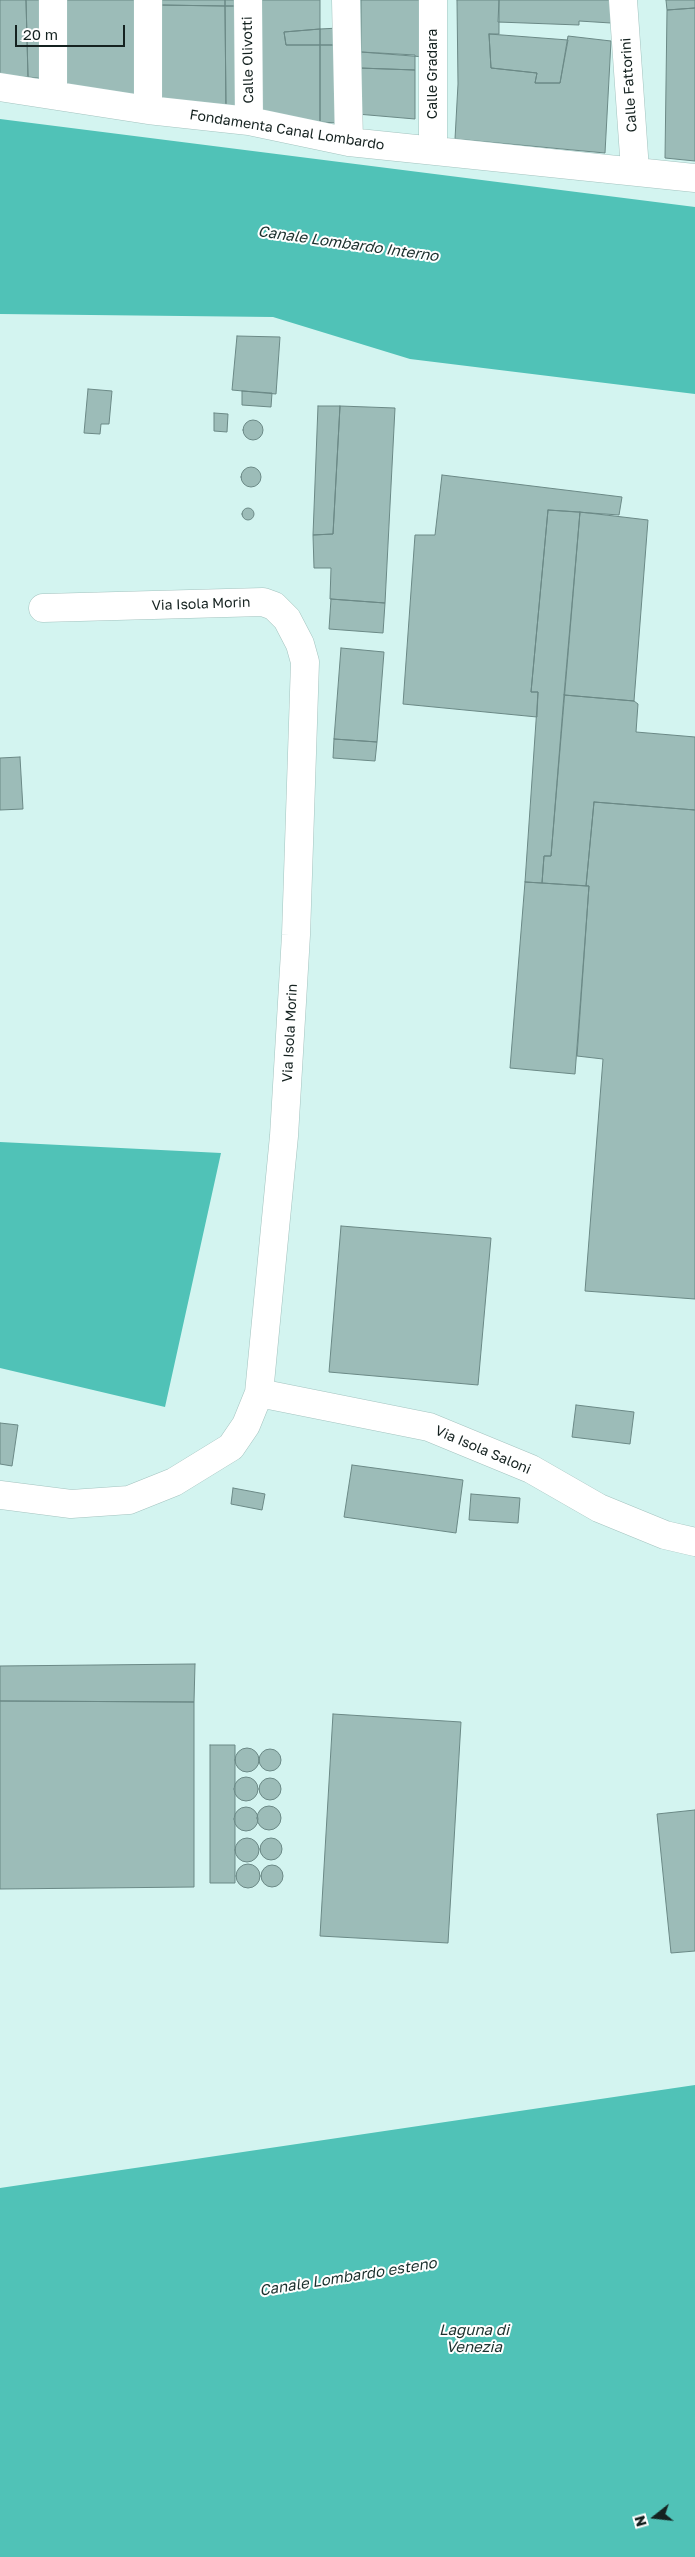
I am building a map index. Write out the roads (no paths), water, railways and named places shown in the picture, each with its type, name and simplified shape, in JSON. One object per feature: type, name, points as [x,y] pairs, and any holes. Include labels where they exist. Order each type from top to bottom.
[{"type":"street","points":[[53,0],[53,94]]},
{"type":"street","points":[[148,0],[148,110]]},
{"type":"street","name":"Calle Olivotti","points":[[248,0],[249,121]]},
{"type":"street","points":[[346,0],[349,142]]},
{"type":"street","name":"Calle Gradara","points":[[432,0],[433,149]]},
{"type":"street","name":"Calle Fattorini","points":[[622,0],[635,170]]},
{"type":"street","name":"Fondamenta Canal Lombardo","points":[[0,86],[148,110],[249,121],[349,142],[635,170],[695,178]]},
{"type":"street","name":"Via Isola Morin","points":[[0,1495],[71,1504],[129,1500],[174,1482],[231,1447],[246,1425],[259,1393],[284,1136],[295,945],[305,662],[300,644],[281,611],[263,602],[43,608]]},
{"type":"street","name":"Via Isola Saloni","points":[[259,1393],[428,1427],[531,1469],[599,1508],[665,1535],[695,1542]]},
{"type":"water","name":"Canale Lombardo Interno","points":[[0,119],[695,207],[695,394],[410,359],[273,317],[0,314]]},
{"type":"water","points":[[0,1142],[221,1153],[165,1407],[0,1368]]},
{"type":"water","name":"Laguna di Venezia","points":[[695,2085],[695,2557],[0,2557],[0,2188]]},
{"type":"water label","name":"Canale Lombardo esteno","points":[[348,2277]]}]
